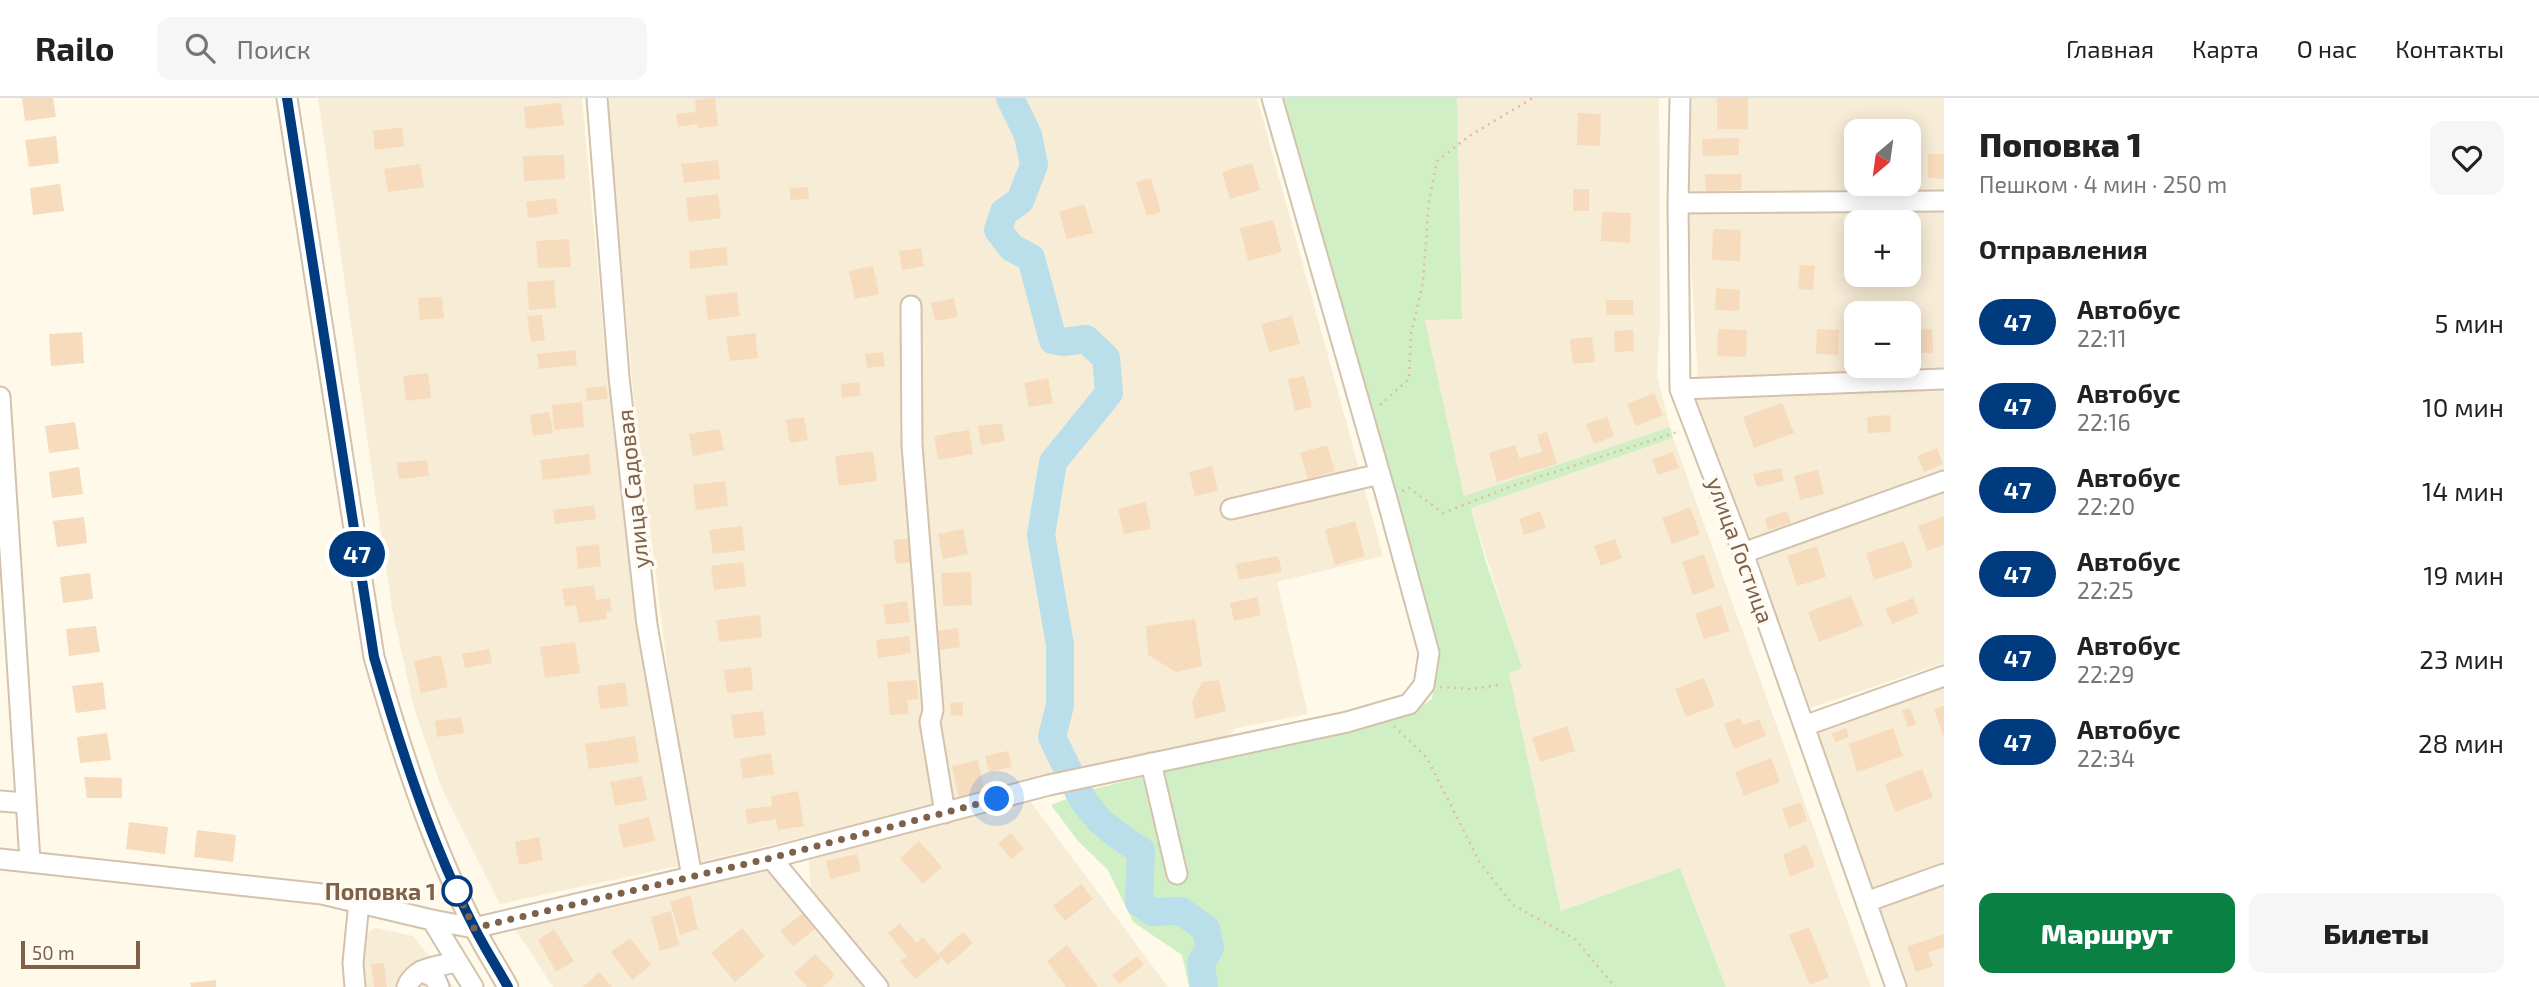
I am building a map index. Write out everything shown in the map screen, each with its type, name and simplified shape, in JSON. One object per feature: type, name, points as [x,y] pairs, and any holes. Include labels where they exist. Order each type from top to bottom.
[{"type":"street","points":[[287,98],[374,657],[395,731],[452,881],[474,928],[508,987]]},
{"type":"street","name":"улица Садовая","points":[[597,98],[619,377],[647,625],[692,877]]},
{"type":"street","points":[[0,859],[322,894],[474,928],[771,858],[1049,785],[1347,722],[1409,704],[1424,685],[1429,653],[1272,98]]},
{"type":"street","name":"улица Гостица","points":[[1680,98],[1680,389],[1742,553],[1896,987]]},
{"type":"street","points":[[1678,203],[1944,201]]},
{"type":"street","points":[[911,306],[912,445],[933,710],[930,722],[946,813]]},
{"type":"street","points":[[1680,389],[1944,379]]},
{"type":"street","points":[[0,397],[30,861]]},
{"type":"street","points":[[1231,509],[1380,474]]},
{"type":"street","points":[[1742,553],[1944,481]]},
{"type":"street","points":[[1804,726],[1944,676]]},
{"type":"street","points":[[1152,764],[1177,874]]},
{"type":"street","points":[[0,801],[26,803]]},
{"type":"street","points":[[771,858],[878,987]]},
{"type":"street","points":[[1866,902],[1944,874]]},
{"type":"street","points":[[355,987],[353,962],[359,902]]},
{"type":"street","points":[[432,920],[473,987]]},
{"type":"street","points":[[407,987],[413,976],[421,971],[457,962]]},
{"type":"street","points":[[421,971],[435,978],[439,987]]},
{"type":"path","points":[[1361,408],[1379,405],[1409,379],[1411,334],[1423,282],[1429,201],[1437,161],[1469,136],[1533,98]]},
{"type":"path","points":[[1387,499],[1409,488],[1443,513],[1515,485],[1695,427]]},
{"type":"path","points":[[1424,685],[1472,689],[1500,685]]},
{"type":"path","points":[[1379,711],[1427,758],[1480,863],[1513,905],[1575,939],[1615,987]]},
{"type":"shaded area","points":[[318,98],[582,98],[608,382],[678,866],[500,904],[442,789],[414,708],[392,609]]},
{"type":"shaded area","points":[[607,98],[1257,98],[1383,556],[1277,582],[1308,714],[1236,728],[1227,737],[699,862],[668,674],[633,391]]},
{"type":"shaded area","points":[[1457,98],[1659,98],[1660,319],[1657,375],[1670,427],[1464,496],[1425,319],[1462,318]]},
{"type":"shaded area","points":[[1692,98],[1944,98],[1944,194],[1922,194],[1922,119],[1844,119],[1844,196],[1688,198]]},
{"type":"shaded area","points":[[1944,208],[1944,373],[1921,374],[1921,301],[1844,301],[1844,376],[1698,381],[1688,211]]},
{"type":"shaded area","points":[[1944,385],[1944,663],[1810,708],[1695,399],[1734,391]]},
{"type":"shaded area","points":[[1673,438],[1871,987],[1726,987],[1680,868],[1561,911],[1509,673],[1521,668],[1471,508]]},
{"type":"shaded area","points":[[1944,681],[1944,864],[1868,890],[1813,725]]},
{"type":"shaded area","points":[[1030,801],[1168,987],[890,987],[811,892],[808,850]]},
{"type":"shaded area","points":[[773,865],[871,987],[553,987],[512,924],[682,890]]},
{"type":"shaded area","points":[[1944,882],[1944,987],[1905,987],[1876,906]]},
{"type":"shaded area","points":[[375,928],[413,936],[454,987],[363,987],[358,944]]},
{"type":"green space","points":[[1278,98],[1457,98],[1462,319],[1425,320],[1464,496],[1670,427],[1673,438],[1471,508],[1486,562],[1522,668],[1509,673],[1561,911],[1680,868],[1726,987],[1189,987],[1182,955],[1133,922],[1108,870],[1078,841],[1051,805],[1093,789],[1393,718],[1432,699],[1436,667]]},
{"type":"building","points":[[22,98],[53,98],[56,117],[25,121]]},
{"type":"building","points":[[715,98],[718,126],[698,128],[697,124],[678,127],[676,114],[696,112],[695,100]]},
{"type":"building","points":[[1717,98],[1748,98],[1748,129],[1717,129]]},
{"type":"building","points":[[561,103],[564,125],[526,129],[524,107]]},
{"type":"building","points":[[1578,113],[1601,114],[1600,146],[1577,145]]},
{"type":"building","points":[[402,127],[404,146],[375,150],[373,131]]},
{"type":"building","points":[[56,136],[59,163],[29,167],[25,140]]},
{"type":"building","points":[[1739,138],[1739,155],[1703,156],[1702,139]]},
{"type":"building","points":[[1928,154],[1944,154],[1944,179],[1928,178]]},
{"type":"building","points":[[564,155],[565,179],[524,181],[523,156]]},
{"type":"building","points":[[718,160],[720,179],[684,183],[681,164]]},
{"type":"building","points":[[1252,163],[1260,190],[1230,199],[1222,172]]},
{"type":"building","points":[[420,164],[424,187],[388,192],[384,169]]},
{"type":"building","points":[[1705,174],[1742,174],[1741,190],[1706,191]]},
{"type":"building","points":[[1151,178],[1161,212],[1147,216],[1136,182]]},
{"type":"building","points":[[60,184],[64,211],[33,215],[30,188]]},
{"type":"building","points":[[808,187],[809,199],[790,200],[790,188]]},
{"type":"building","points":[[1573,189],[1589,189],[1589,211],[1573,211]]},
{"type":"building","points":[[718,194],[721,218],[689,222],[686,198]]},
{"type":"building","points":[[556,198],[558,214],[528,218],[526,202]]},
{"type":"building","points":[[1084,204],[1093,233],[1067,239],[1059,212]]},
{"type":"building","points":[[1602,212],[1631,213],[1630,243],[1601,241]]},
{"type":"building","points":[[1273,220],[1282,252],[1248,261],[1240,228]]},
{"type":"building","points":[[1713,229],[1741,230],[1740,261],[1712,260]]},
{"type":"building","points":[[569,239],[571,267],[538,268],[536,241]]},
{"type":"building","points":[[726,247],[728,265],[690,269],[689,251]]},
{"type":"building","points":[[921,248],[924,266],[902,270],[899,251]]},
{"type":"building","points":[[1800,265],[1815,266],[1813,290],[1798,289]]},
{"type":"building","points":[[873,266],[879,294],[855,299],[849,271]]},
{"type":"building","points":[[554,280],[556,308],[529,310],[527,282]]},
{"type":"building","points":[[1716,288],[1740,290],[1739,311],[1715,310]]},
{"type":"building","points":[[737,292],[740,316],[708,320],[705,296]]},
{"type":"building","points":[[442,297],[444,318],[420,320],[418,298]]},
{"type":"building","points":[[954,298],[958,317],[935,321],[931,303]]},
{"type":"building","points":[[1606,300],[1633,300],[1633,315],[1606,315]]},
{"type":"building","points":[[542,315],[545,340],[531,342],[527,316]]},
{"type":"building","points":[[1292,316],[1300,344],[1269,352],[1261,324]]},
{"type":"building","points":[[1718,329],[1747,330],[1746,357],[1717,356]]},
{"type":"building","points":[[1817,329],[1839,330],[1838,355],[1816,354]]},
{"type":"building","points":[[1921,329],[1932,329],[1933,353],[1921,353]]},
{"type":"building","points":[[1633,330],[1634,351],[1615,352],[1614,331]]},
{"type":"building","points":[[82,332],[84,363],[51,366],[49,334]]},
{"type":"building","points":[[755,333],[758,358],[730,361],[726,337]]},
{"type":"building","points":[[1592,337],[1595,362],[1573,364],[1570,339]]},
{"type":"building","points":[[575,350],[577,365],[539,369],[537,354]]},
{"type":"building","points":[[883,352],[885,366],[867,368],[865,354]]},
{"type":"building","points":[[428,373],[431,398],[406,401],[403,376]]},
{"type":"building","points":[[1304,376],[1312,407],[1295,411],[1288,379]]},
{"type":"building","points":[[1048,378],[1053,403],[1029,407],[1024,383]]},
{"type":"building","points":[[859,382],[861,395],[842,398],[841,384]]},
{"type":"building","points":[[606,386],[608,399],[587,401],[586,388]]},
{"type":"building","points":[[1654,393],[1663,415],[1636,426],[1627,404]]},
{"type":"building","points":[[582,402],[584,427],[554,430],[552,405]]},
{"type":"building","points":[[1782,403],[1794,433],[1754,448],[1743,417]]},
{"type":"building","points":[[549,412],[553,433],[533,436],[530,415]]},
{"type":"building","points":[[1890,415],[1891,432],[1868,433],[1867,417]]},
{"type":"building","points":[[804,417],[808,440],[790,443],[786,420]]},
{"type":"building","points":[[1607,417],[1614,436],[1594,444],[1586,424]]},
{"type":"building","points":[[75,422],[79,449],[49,453],[45,426]]},
{"type":"building","points":[[1002,423],[1005,441],[981,445],[978,426]]},
{"type":"building","points":[[720,429],[724,450],[693,456],[689,434]]},
{"type":"building","points":[[969,430],[973,454],[938,460],[934,436]]},
{"type":"building","points":[[1547,432],[1557,464],[1497,482],[1489,453],[1515,445],[1519,458],[1542,452],[1537,435]]},
{"type":"building","points":[[1327,445],[1335,471],[1308,479],[1300,453]]},
{"type":"building","points":[[1937,448],[1943,464],[1924,472],[1917,456]]},
{"type":"building","points":[[873,451],[877,481],[839,486],[835,456]]},
{"type":"building","points":[[1673,452],[1679,468],[1658,475],[1652,459]]},
{"type":"building","points":[[589,454],[591,474],[543,480],[540,460]]},
{"type":"building","points":[[427,460],[429,476],[399,479],[397,463]]},
{"type":"building","points":[[1212,466],[1218,491],[1195,496],[1189,472]]},
{"type":"building","points":[[79,467],[83,494],[52,498],[49,472]]},
{"type":"building","points":[[1781,468],[1784,481],[1757,487],[1753,474]]},
{"type":"building","points":[[1818,470],[1824,494],[1800,500],[1794,476]]},
{"type":"building","points":[[725,481],[728,506],[696,510],[693,485]]},
{"type":"building","points":[[1146,502],[1151,529],[1124,534],[1118,509]]},
{"type":"building","points":[[594,505],[596,519],[555,524],[553,510]]},
{"type":"building","points":[[1690,507],[1700,534],[1672,544],[1662,518]]},
{"type":"building","points":[[1540,511],[1546,528],[1524,535],[1519,519]]},
{"type":"building","points":[[1787,511],[1791,523],[1768,530],[1765,518]]},
{"type":"building","points":[[1944,516],[1944,545],[1927,551],[1918,526]]},
{"type":"building","points":[[84,517],[87,543],[57,547],[53,521]]},
{"type":"building","points":[[1355,521],[1365,556],[1335,565],[1325,530]]},
{"type":"building","points":[[742,526],[745,550],[713,554],[709,530]]},
{"type":"building","points":[[963,529],[968,554],[943,559],[938,534]]},
{"type":"building","points":[[912,538],[914,562],[896,564],[893,540]]},
{"type":"building","points":[[1615,539],[1622,558],[1601,566],[1594,546]]},
{"type":"building","points":[[1904,541],[1913,567],[1874,580],[1866,553]]},
{"type":"building","points":[[599,544],[601,566],[578,569],[576,547]]},
{"type":"building","points":[[1817,546],[1826,577],[1797,586],[1787,556]]},
{"type":"building","points":[[1704,554],[1715,587],[1693,595],[1682,562]]},
{"type":"building","points":[[1278,556],[1282,572],[1239,580],[1236,564]]},
{"type":"building","points":[[743,562],[746,586],[714,590],[711,566]]},
{"type":"building","points":[[971,572],[972,605],[943,606],[941,573]]},
{"type":"building","points":[[90,573],[93,599],[63,603],[60,577]]},
{"type":"building","points":[[594,585],[596,600],[610,598],[612,611],[606,612],[607,619],[579,623],[576,605],[565,607],[562,589]]},
{"type":"building","points":[[1851,596],[1863,625],[1819,642],[1808,612]]},
{"type":"building","points":[[1257,597],[1261,615],[1234,621],[1230,603]]},
{"type":"building","points":[[1913,598],[1919,613],[1892,624],[1885,609]]},
{"type":"building","points":[[907,601],[910,622],[886,625],[883,605]]},
{"type":"building","points":[[1721,605],[1730,631],[1704,639],[1695,614]]},
{"type":"building","points":[[760,615],[762,637],[719,642],[716,620]]},
{"type":"building","points":[[1195,619],[1202,666],[1176,672],[1148,655],[1146,626]]},
{"type":"building","points":[[96,626],[100,652],[69,656],[66,629]]},
{"type":"building","points":[[958,628],[960,647],[940,650],[938,631]]},
{"type":"building","points":[[909,636],[911,653],[878,658],[876,640]]},
{"type":"building","points":[[575,642],[580,673],[545,678],[540,647]]},
{"type":"building","points":[[489,649],[492,663],[465,668],[462,654]]},
{"type":"building","points":[[441,655],[448,687],[421,693],[414,661]]},
{"type":"building","points":[[751,667],[753,690],[727,693],[724,670]]},
{"type":"building","points":[[1704,678],[1715,706],[1686,717],[1675,689]]},
{"type":"building","points":[[917,680],[918,699],[907,700],[909,714],[890,715],[887,682]]},
{"type":"building","points":[[1219,680],[1226,711],[1195,719],[1192,701],[1202,682]]},
{"type":"building","points":[[103,682],[106,709],[76,713],[72,686]]},
{"type":"building","points":[[625,682],[628,706],[600,709],[597,686]]},
{"type":"building","points":[[963,702],[963,715],[951,716],[950,703]]},
{"type":"building","points":[[1944,706],[1944,738],[1934,709]]},
{"type":"building","points":[[1910,708],[1916,724],[1908,727],[1902,710]]},
{"type":"building","points":[[763,711],[766,735],[734,739],[731,715]]},
{"type":"building","points":[[461,717],[464,733],[437,737],[435,721]]},
{"type":"building","points":[[1740,718],[1743,725],[1759,719],[1766,736],[1734,749],[1724,724]]},
{"type":"building","points":[[1567,726],[1575,751],[1540,762],[1532,738]]},
{"type":"building","points":[[1846,728],[1849,737],[1835,742],[1832,734]]},
{"type":"building","points":[[1893,728],[1903,756],[1857,772],[1849,744]]},
{"type":"building","points":[[107,733],[111,760],[80,763],[77,737]]},
{"type":"building","points":[[635,736],[639,762],[589,769],[585,744]]},
{"type":"building","points":[[1008,751],[1012,767],[989,772],[985,756]]},
{"type":"building","points":[[771,753],[774,774],[743,779],[740,759]]},
{"type":"building","points":[[1771,758],[1780,782],[1744,796],[1735,772]]},
{"type":"building","points":[[978,760],[985,792],[959,798],[952,766]]},
{"type":"building","points":[[1922,769],[1933,797],[1895,812],[1885,784]]},
{"type":"building","points":[[642,776],[647,800],[615,806],[610,782]]},
{"type":"building","points":[[84,777],[122,778],[122,798],[87,798]]},
{"type":"building","points":[[798,791],[804,826],[778,830],[776,819],[747,824],[746,809],[772,806],[771,796]]},
{"type":"building","points":[[1801,802],[1807,821],[1789,828],[1782,809]]},
{"type":"building","points":[[649,817],[655,841],[623,848],[618,825]]},
{"type":"building","points":[[129,822],[168,827],[165,854],[126,849]]},
{"type":"building","points":[[197,830],[236,835],[233,862],[194,857]]},
{"type":"building","points":[[1011,833],[1024,849],[1011,859],[998,843]]},
{"type":"building","points":[[539,837],[543,860],[519,865],[515,842]]},
{"type":"building","points":[[919,841],[942,867],[923,884],[900,858]]},
{"type":"building","points":[[1806,844],[1815,866],[1790,877],[1783,855]]},
{"type":"building","points":[[857,854],[861,871],[830,879],[826,861]]},
{"type":"building","points":[[1081,884],[1093,899],[1065,921],[1053,906]]},
{"type":"building","points":[[690,895],[698,929],[680,935],[670,902]]},
{"type":"building","points":[[807,910],[819,926],[793,946],[780,931]]},
{"type":"building","points":[[671,911],[679,945],[660,951],[651,917]]},
{"type":"building","points":[[900,923],[916,943],[923,937],[941,958],[915,979],[900,961],[907,956],[888,933]]},
{"type":"building","points":[[1809,927],[1829,977],[1810,985],[1789,935]]},
{"type":"building","points":[[742,928],[765,956],[735,982],[711,953]]},
{"type":"building","points":[[554,929],[574,961],[556,972],[538,940]]},
{"type":"building","points":[[963,932],[973,943],[948,965],[938,954]]},
{"type":"building","points":[[1944,934],[1944,947],[1928,953],[1933,966],[1916,972],[1907,947]]},
{"type":"building","points":[[630,938],[651,965],[632,980],[611,952]]},
{"type":"building","points":[[1067,945],[1098,987],[1066,987],[1047,961]]},
{"type":"building","points":[[815,954],[835,975],[823,987],[807,987],[794,973]]},
{"type":"building","points":[[1137,956],[1144,965],[1119,984],[1112,975]]},
{"type":"building","points":[[384,963],[387,987],[374,987],[371,964]]},
{"type":"building","points":[[599,972],[612,987],[583,987]]},
{"type":"building","points":[[216,980],[216,987],[191,987],[190,983]]},
{"type":"waterway","points":[[1010,98],[1028,135],[1034,165],[1020,201],[1004,212],[998,230],[1012,248],[1031,258],[1053,340],[1063,342],[1086,339],[1106,358],[1109,393],[1053,462],[1041,535],[1060,645],[1060,705],[1052,737],[1070,774]]},
{"type":"waterway","points":[[1078,791],[1098,818],[1141,851],[1139,902],[1152,912],[1181,911],[1206,929],[1210,948],[1201,963],[1204,987]]},
{"type":"bus line","name":"47","points":[[287,98],[374,657],[395,731],[452,881],[474,928],[508,987]]},
{"type":"place","name":"Поповка 1","points":[[457,891]]},
{"type":"route","points":[[457,891],[452,881],[474,928],[771,858],[997,799]]}]
